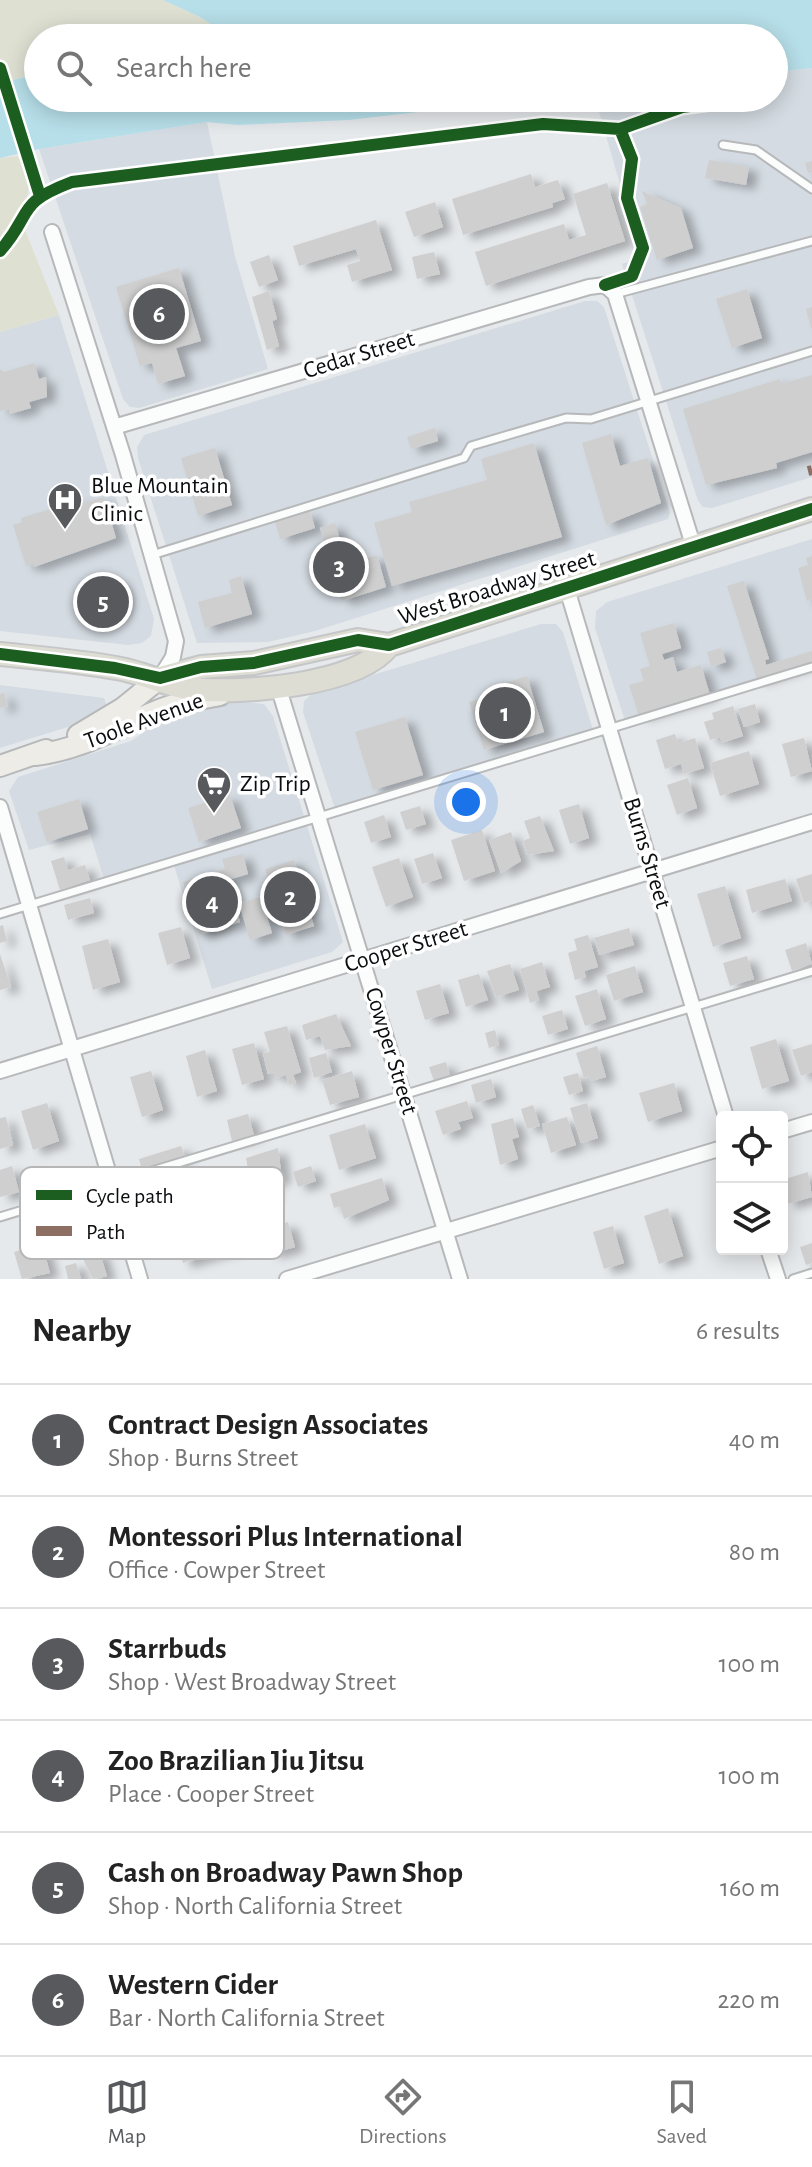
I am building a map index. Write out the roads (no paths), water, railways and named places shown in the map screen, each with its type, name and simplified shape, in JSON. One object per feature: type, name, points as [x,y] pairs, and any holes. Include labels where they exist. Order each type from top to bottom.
[{"type":"main road","name":"West Broadway Street","points":[[0,654],[115,668],[194,689],[278,686],[370,663],[389,645],[812,509]]},
{"type":"main road","name":"West Broadway Street","points":[[160,678],[201,667],[254,663],[358,640],[379,640],[389,645]]},
{"type":"main road","name":"Toole Avenue","points":[[0,766],[35,755],[98,725],[160,678]]},
{"type":"main road","name":"Toole Avenue","points":[[35,755],[56,753],[111,734],[183,703],[253,689]]},
{"type":"street","points":[[52,232],[114,427],[176,641],[173,657],[160,678]]},
{"type":"street","name":"Cedar Street","points":[[114,427],[589,287],[610,290]]},
{"type":"street","points":[[610,290],[694,548]]},
{"type":"street","name":"Burns Street","points":[[567,589],[724,1111]]},
{"type":"street","name":"Cowper Street","points":[[278,686],[460,1279]]},
{"type":"street","points":[[0,807],[108,1167]]},
{"type":"street","name":"Cooper Street","points":[[0,1071],[812,822]]},
{"type":"street","points":[[788,1129],[812,1122]]},
{"type":"street","points":[[287,1279],[716,1150]]},
{"type":"street","points":[[770,1255],[778,1279]]},
{"type":"street","points":[[134,1259],[140,1279]]},
{"type":"lane","points":[[723,145],[756,150],[812,189]]},
{"type":"lane","points":[[610,290],[812,241]]},
{"type":"lane","points":[[152,555],[464,458],[471,446],[566,418],[591,419],[812,351]]},
{"type":"lane","points":[[0,914],[812,667]]},
{"type":"lane","points":[[166,1167],[812,971]]},
{"type":"lane","points":[[0,1217],[20,1211]]},
{"type":"lane","points":[[793,1279],[812,1273]]},
{"type":"water","points":[[163,0],[812,0],[812,68],[788,71],[788,24],[211,24]]},
{"type":"water","points":[[24,77],[24,112],[418,112],[349,120],[237,125],[207,122],[0,158],[0,83]]},
{"type":"place","name":"Western Cider","points":[[159,314]]},
{"type":"place","name":"Blue Mountain Clinic","points":[[65,531]]},
{"type":"place","name":"Starrbuds","points":[[339,567]]},
{"type":"place","name":"Cash on Broadway Pawn Shop","points":[[103,602]]},
{"type":"place","name":"Contract Design Associates","points":[[505,713]]},
{"type":"place","name":"Zip Trip","points":[[214,815]]},
{"type":"place","name":"Montessori Plus International","points":[[290,897]]},
{"type":"place","name":"Zoo Brazilian Jiu Jitsu","points":[[212,902]]}]
